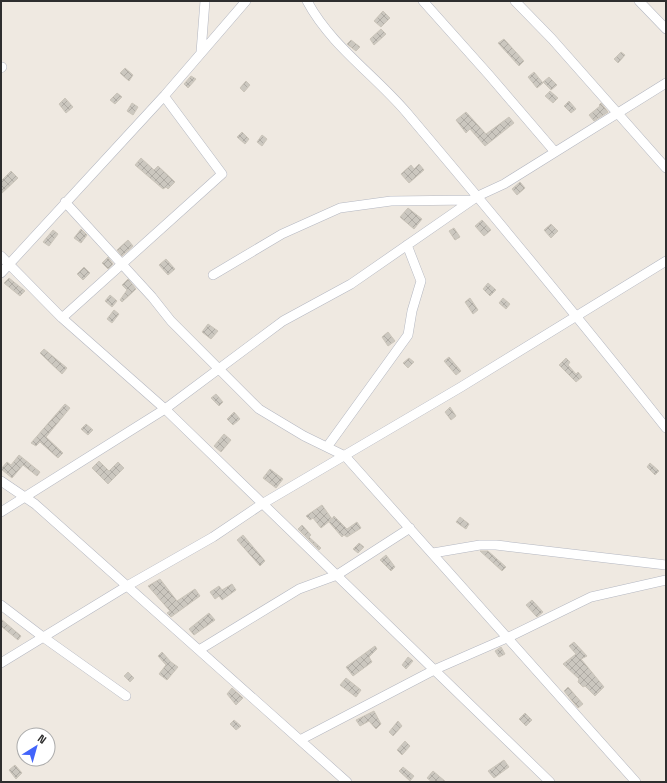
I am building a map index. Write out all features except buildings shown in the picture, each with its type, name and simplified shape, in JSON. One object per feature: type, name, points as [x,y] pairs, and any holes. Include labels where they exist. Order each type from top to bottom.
[{"type":"street","points":[[201,52],[205,1]]},
{"type":"street","points":[[1,273],[164,96],[246,1]]},
{"type":"street","points":[[307,1],[338,44],[390,92],[475,198],[577,315],[666,428]]},
{"type":"street","points":[[423,1],[489,74],[555,152]]},
{"type":"street","points":[[515,1],[552,39],[666,168]]},
{"type":"street","points":[[639,1],[666,29]]},
{"type":"street","points":[[1,512],[26,498],[165,409],[283,321],[350,284],[475,198],[504,184],[666,83]]},
{"type":"street","points":[[62,318],[120,264],[222,174],[164,96]]},
{"type":"street","points":[[213,275],[282,234],[340,208],[391,201],[475,198]]},
{"type":"street","points":[[65,202],[120,264],[152,297],[171,321],[259,409],[304,436],[345,456],[636,782]]},
{"type":"street","points":[[327,447],[408,335],[412,311],[421,281],[407,245]]},
{"type":"street","points":[[1,256],[62,318],[165,409],[262,504],[436,669],[550,782]]},
{"type":"street","points":[[1,663],[127,586],[213,537],[262,504],[461,387],[666,261]]},
{"type":"street","points":[[1,481],[26,498],[347,782]]},
{"type":"street","points":[[199,650],[299,589],[337,575],[410,528]]},
{"type":"street","points":[[433,553],[480,545],[496,545],[666,565]]},
{"type":"street","points":[[300,740],[436,669],[507,638],[591,597],[666,580]]},
{"type":"street","points":[[1,605],[126,696]]}]
